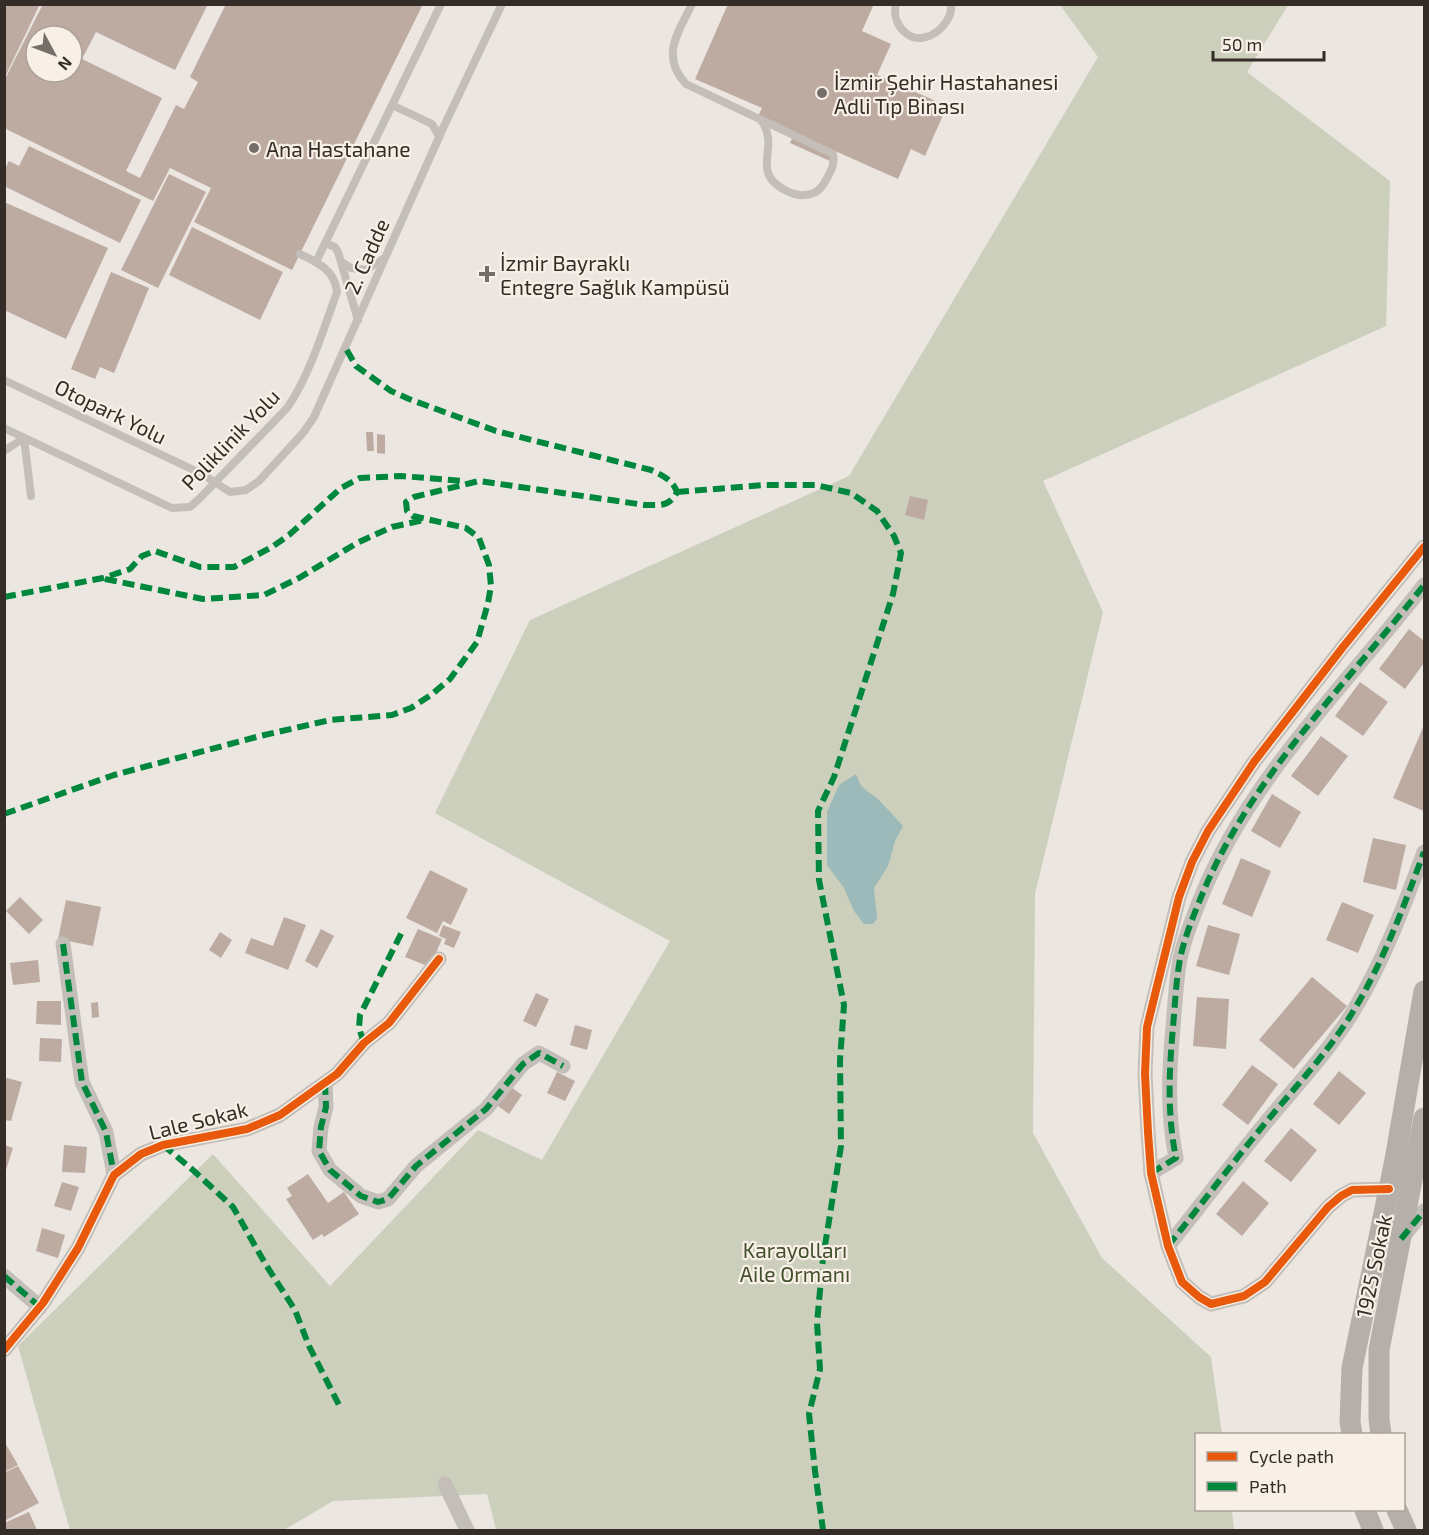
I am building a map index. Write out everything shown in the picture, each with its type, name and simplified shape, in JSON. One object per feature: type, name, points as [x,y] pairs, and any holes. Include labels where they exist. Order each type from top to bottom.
[{"type":"main road","name":"1925 Sokak","points":[[1352,1433],[1350,1422],[1352,1368],[1389,1189],[1425,991]]},
{"type":"main road","name":"1925 Sokak","points":[[1381,1433],[1380,1350],[1425,1118]]},
{"type":"main road","points":[[1366,1511],[1372,1530]]},
{"type":"main road","points":[[1398,1511],[1406,1530]]},
{"type":"street","points":[[1389,1189],[1352,1190],[1341,1196],[1328,1207],[1265,1282],[1244,1296],[1211,1304],[1199,1297],[1182,1282],[1168,1246],[1152,1173],[1145,1074],[1147,1026],[1179,897],[1191,862],[1208,831],[1254,762],[1343,647],[1425,547]]},
{"type":"street","points":[[1152,1173],[1176,1158],[1170,1128],[1168,1076],[1180,958],[1219,856],[1239,822],[1297,737],[1425,585]]},
{"type":"street","points":[[1168,1246],[1308,1074],[1353,1011],[1373,976],[1405,906],[1425,852]]},
{"type":"street","points":[[63,944],[82,1082],[106,1132],[114,1175]]},
{"type":"street","name":"Lale Sokak","points":[[6,1347],[40,1307],[78,1248],[114,1175],[141,1154],[163,1146],[247,1129],[280,1115],[337,1074],[364,1043],[389,1023],[439,959]]},
{"type":"street","points":[[325,1083],[326,1107],[319,1151],[330,1170],[361,1196],[378,1202],[388,1199],[416,1166],[486,1109],[523,1064],[539,1053],[563,1066]]},
{"type":"street","points":[[1401,1239],[1425,1212]]},
{"type":"street","points":[[4,1276],[40,1307]]},
{"type":"street","points":[[445,1484],[467,1530]]},
{"type":"lane","name":"2. Cadde","points":[[316,262],[441,4]]},
{"type":"lane","name":"2. Cadde","points":[[230,492],[246,490],[258,481],[303,433],[314,417],[502,4]]},
{"type":"lane","points":[[692,4],[672,45],[672,60],[678,75],[686,84],[833,154],[835,163],[821,189],[814,194],[802,195],[789,193],[776,185],[769,176],[766,161],[770,147],[769,137],[767,129],[760,120]]},
{"type":"lane","points":[[896,4],[898,25],[914,38],[926,38],[944,25],[951,4]]},
{"type":"lane","points":[[392,105],[432,124],[440,136]]},
{"type":"lane","points":[[325,243],[335,247],[342,262],[357,320]]},
{"type":"lane","name":"Poliklinik Yolu","points":[[4,428],[172,508],[190,507],[271,425],[296,395],[337,292],[332,275],[324,267],[300,254]]},
{"type":"lane","points":[[342,262],[351,268],[366,270],[385,258]]},
{"type":"lane","name":"Otopark Yolu","points":[[4,380],[202,474],[230,492]]},
{"type":"lane","points":[[4,451],[24,438],[31,496]]},
{"type":"green space","name":"Karayolları Aile Ormanı","points":[[1060,5],[1288,5],[1247,72],[1390,181],[1386,326],[1043,481],[1103,612],[1035,894],[1033,1133],[1102,1258],[1211,1357],[1222,1433],[1195,1433],[1195,1511],[1232,1511],[1234,1530],[496,1530],[487,1494],[333,1501],[284,1530],[70,1530],[18,1346],[213,1154],[330,1286],[478,1130],[542,1160],[670,941],[435,813],[530,620],[849,476],[1098,57]]},
{"type":"water","points":[[856,774],[861,786],[879,800],[903,826],[895,841],[888,866],[874,888],[877,919],[873,924],[864,924],[854,911],[844,888],[827,865],[827,812],[839,785]]},
{"type":"building","points":[[4,4],[40,4],[30,24],[24,24],[24,37],[4,79]]},
{"type":"building","name":"Ana Hastahane","points":[[43,4],[208,4],[175,70],[96,32],[84,55],[84,24],[33,24]]},
{"type":"building","name":"Ana Hastahane","points":[[226,4],[423,4],[292,270],[194,222],[211,188],[170,168],[153,201],[4,128],[4,81],[24,42],[24,84],[84,84],[84,60],[162,98],[126,171],[140,178],[176,105],[184,109],[198,82],[190,77]]},
{"type":"building","name":"İzmir Şehir Hastahanesi Adli Tıp Binası","points":[[728,4],[874,4],[862,31],[891,44],[877,75],[947,106],[925,156],[911,149],[898,179],[835,151],[830,161],[790,143],[795,132],[758,116],[762,108],[695,79]]},
{"type":"building","points":[[29,146],[141,200],[120,243],[4,186],[4,170],[9,161],[19,166]]},
{"type":"building","points":[[169,174],[206,192],[158,288],[121,270]]},
{"type":"building","points":[[4,202],[108,248],[66,339],[4,310]]},
{"type":"building","points":[[192,227],[283,272],[260,320],[169,275]]},
{"type":"building","points":[[111,272],[149,288],[114,373],[100,367],[95,379],[71,369]]},
{"type":"building","points":[[366,432],[373,432],[374,451],[367,451]]},
{"type":"building","points":[[377,434],[385,435],[385,454],[377,453]]},
{"type":"building","points":[[910,496],[928,500],[924,520],[905,515]]},
{"type":"building","points":[[1409,629],[1424,641],[1424,663],[1405,689],[1379,669]]},
{"type":"building","points":[[1360,682],[1388,702],[1363,736],[1335,716]]},
{"type":"building","points":[[1424,725],[1424,811],[1393,798]]},
{"type":"building","points":[[1321,736],[1348,756],[1318,796],[1291,776]]},
{"type":"building","points":[[1272,794],[1301,812],[1280,848],[1251,831]]},
{"type":"building","points":[[1373,838],[1406,845],[1396,890],[1363,882]]},
{"type":"building","points":[[1241,858],[1271,871],[1252,917],[1222,904]]},
{"type":"building","points":[[430,870],[468,889],[451,925],[443,921],[437,933],[406,918]]},
{"type":"building","points":[[20,897],[43,920],[29,934],[6,911]]},
{"type":"building","points":[[66,900],[101,907],[93,946],[58,939]]},
{"type":"building","points":[[1342,902],[1374,915],[1358,953],[1326,940]]},
{"type":"building","points":[[284,917],[306,925],[288,970],[245,953],[251,938],[273,946]]},
{"type":"building","points":[[443,925],[461,932],[454,948],[444,944],[446,939],[439,936]]},
{"type":"building","points":[[1208,925],[1240,934],[1229,975],[1196,966]]},
{"type":"building","points":[[321,929],[334,936],[317,968],[305,961]]},
{"type":"building","points":[[418,929],[442,939],[430,967],[405,957]]},
{"type":"building","points":[[220,932],[232,940],[221,958],[209,950]]},
{"type":"building","points":[[38,960],[40,982],[13,985],[10,963]]},
{"type":"building","points":[[1312,977],[1347,1006],[1294,1069],[1259,1040]]},
{"type":"building","points":[[536,993],[549,999],[536,1027],[523,1021]]},
{"type":"building","points":[[1197,997],[1229,999],[1226,1049],[1193,1046]]},
{"type":"building","points":[[37,1001],[61,1001],[61,1025],[36,1024]]},
{"type":"building","points":[[98,1002],[99,1017],[92,1018],[91,1003]]},
{"type":"building","points":[[575,1025],[592,1030],[587,1050],[570,1045]]},
{"type":"building","points":[[40,1038],[62,1039],[61,1062],[39,1061]]},
{"type":"building","points":[[1252,1065],[1278,1084],[1248,1125],[1222,1105]]},
{"type":"building","points":[[1339,1071],[1366,1093],[1339,1125],[1313,1104]]},
{"type":"building","points":[[557,1072],[575,1081],[565,1101],[547,1093]]},
{"type":"building","points":[[4,1077],[22,1082],[11,1121],[4,1120]]},
{"type":"building","points":[[507,1084],[522,1095],[509,1114],[494,1103]]},
{"type":"building","points":[[1291,1128],[1317,1150],[1291,1182],[1264,1161]]},
{"type":"building","points":[[5,1145],[13,1148],[5,1173]]},
{"type":"building","points":[[64,1145],[87,1147],[85,1173],[62,1172]]},
{"type":"building","points":[[308,1174],[328,1203],[344,1192],[359,1214],[324,1237],[322,1234],[313,1240],[286,1199],[292,1196],[287,1188]]},
{"type":"building","points":[[1243,1181],[1269,1203],[1242,1236],[1216,1214]]},
{"type":"building","points":[[62,1182],[79,1187],[71,1211],[54,1206]]},
{"type":"building","points":[[42,1228],[65,1235],[58,1258],[36,1251]]},
{"type":"building","points":[[4,1441],[18,1465],[4,1472]]},
{"type":"building","points":[[18,1466],[39,1503],[4,1521],[4,1473]]},
{"type":"building","points":[[29,1512],[37,1530],[4,1530],[4,1523]]},
{"type":"marked path","points":[[4,814],[114,775],[260,736],[330,720],[392,715],[411,708],[431,695],[450,679],[477,642],[491,586],[489,565],[479,538],[466,528],[413,516],[407,511],[406,502],[414,497],[479,481],[645,505],[668,503],[677,492],[670,481],[651,470],[496,431],[409,399],[391,391],[356,366],[345,347]]},
{"type":"marked path","points":[[4,597],[103,578],[130,569],[142,556],[155,551],[200,567],[234,567],[272,547],[289,535],[341,488],[360,478],[401,476],[463,481]]},
{"type":"marked path","points":[[677,492],[765,485],[816,485],[851,493],[877,511],[894,536],[901,553],[893,594],[834,777],[818,811],[819,880],[844,1005],[840,1060],[841,1146],[823,1258],[817,1323],[820,1369],[809,1414],[823,1530]]},
{"type":"marked path","points":[[105,579],[203,599],[264,595],[299,578],[357,543],[392,527],[424,520]]},
{"type":"marked path","points":[[1151,1173],[1176,1158],[1171,1125],[1170,1092],[1177,984],[1185,941],[1204,890],[1225,847],[1275,768],[1424,585]]},
{"type":"marked path","points":[[1168,1246],[1345,1025],[1384,952],[1424,852]]},
{"type":"marked path","points":[[364,1043],[359,1028],[360,1015],[403,930]]},
{"type":"marked path","points":[[63,944],[82,1082],[106,1132],[114,1175]]},
{"type":"marked path","points":[[325,1083],[326,1107],[319,1151],[330,1170],[361,1196],[378,1202],[388,1199],[416,1166],[486,1109],[523,1064],[539,1053],[563,1066]]},
{"type":"marked path","points":[[163,1145],[233,1207],[295,1310],[309,1346],[339,1405]]},
{"type":"marked path","points":[[1401,1239],[1424,1211]]},
{"type":"marked path","points":[[4,1276],[40,1307]]},
{"type":"cycle path","points":[[1389,1189],[1352,1190],[1341,1196],[1328,1207],[1265,1282],[1244,1296],[1211,1304],[1199,1297],[1182,1282],[1168,1246],[1151,1173],[1145,1074],[1147,1027],[1179,897],[1192,862],[1208,831],[1254,762],[1424,547]]},
{"type":"cycle path","points":[[4,1350],[43,1303],[78,1248],[114,1175],[141,1154],[163,1145],[247,1129],[280,1115],[337,1074],[364,1043],[389,1023],[439,959]]},
{"type":"place","name":"İzmir Şehir Hastahanesi Adli Tıp Binası","points":[[822,93]]},
{"type":"place","name":"Ana Hastahane","points":[[254,148]]},
{"type":"place","name":"İzmir Bayraklı Entegre Sağlık Kampüsü","points":[[487,274]]}]
